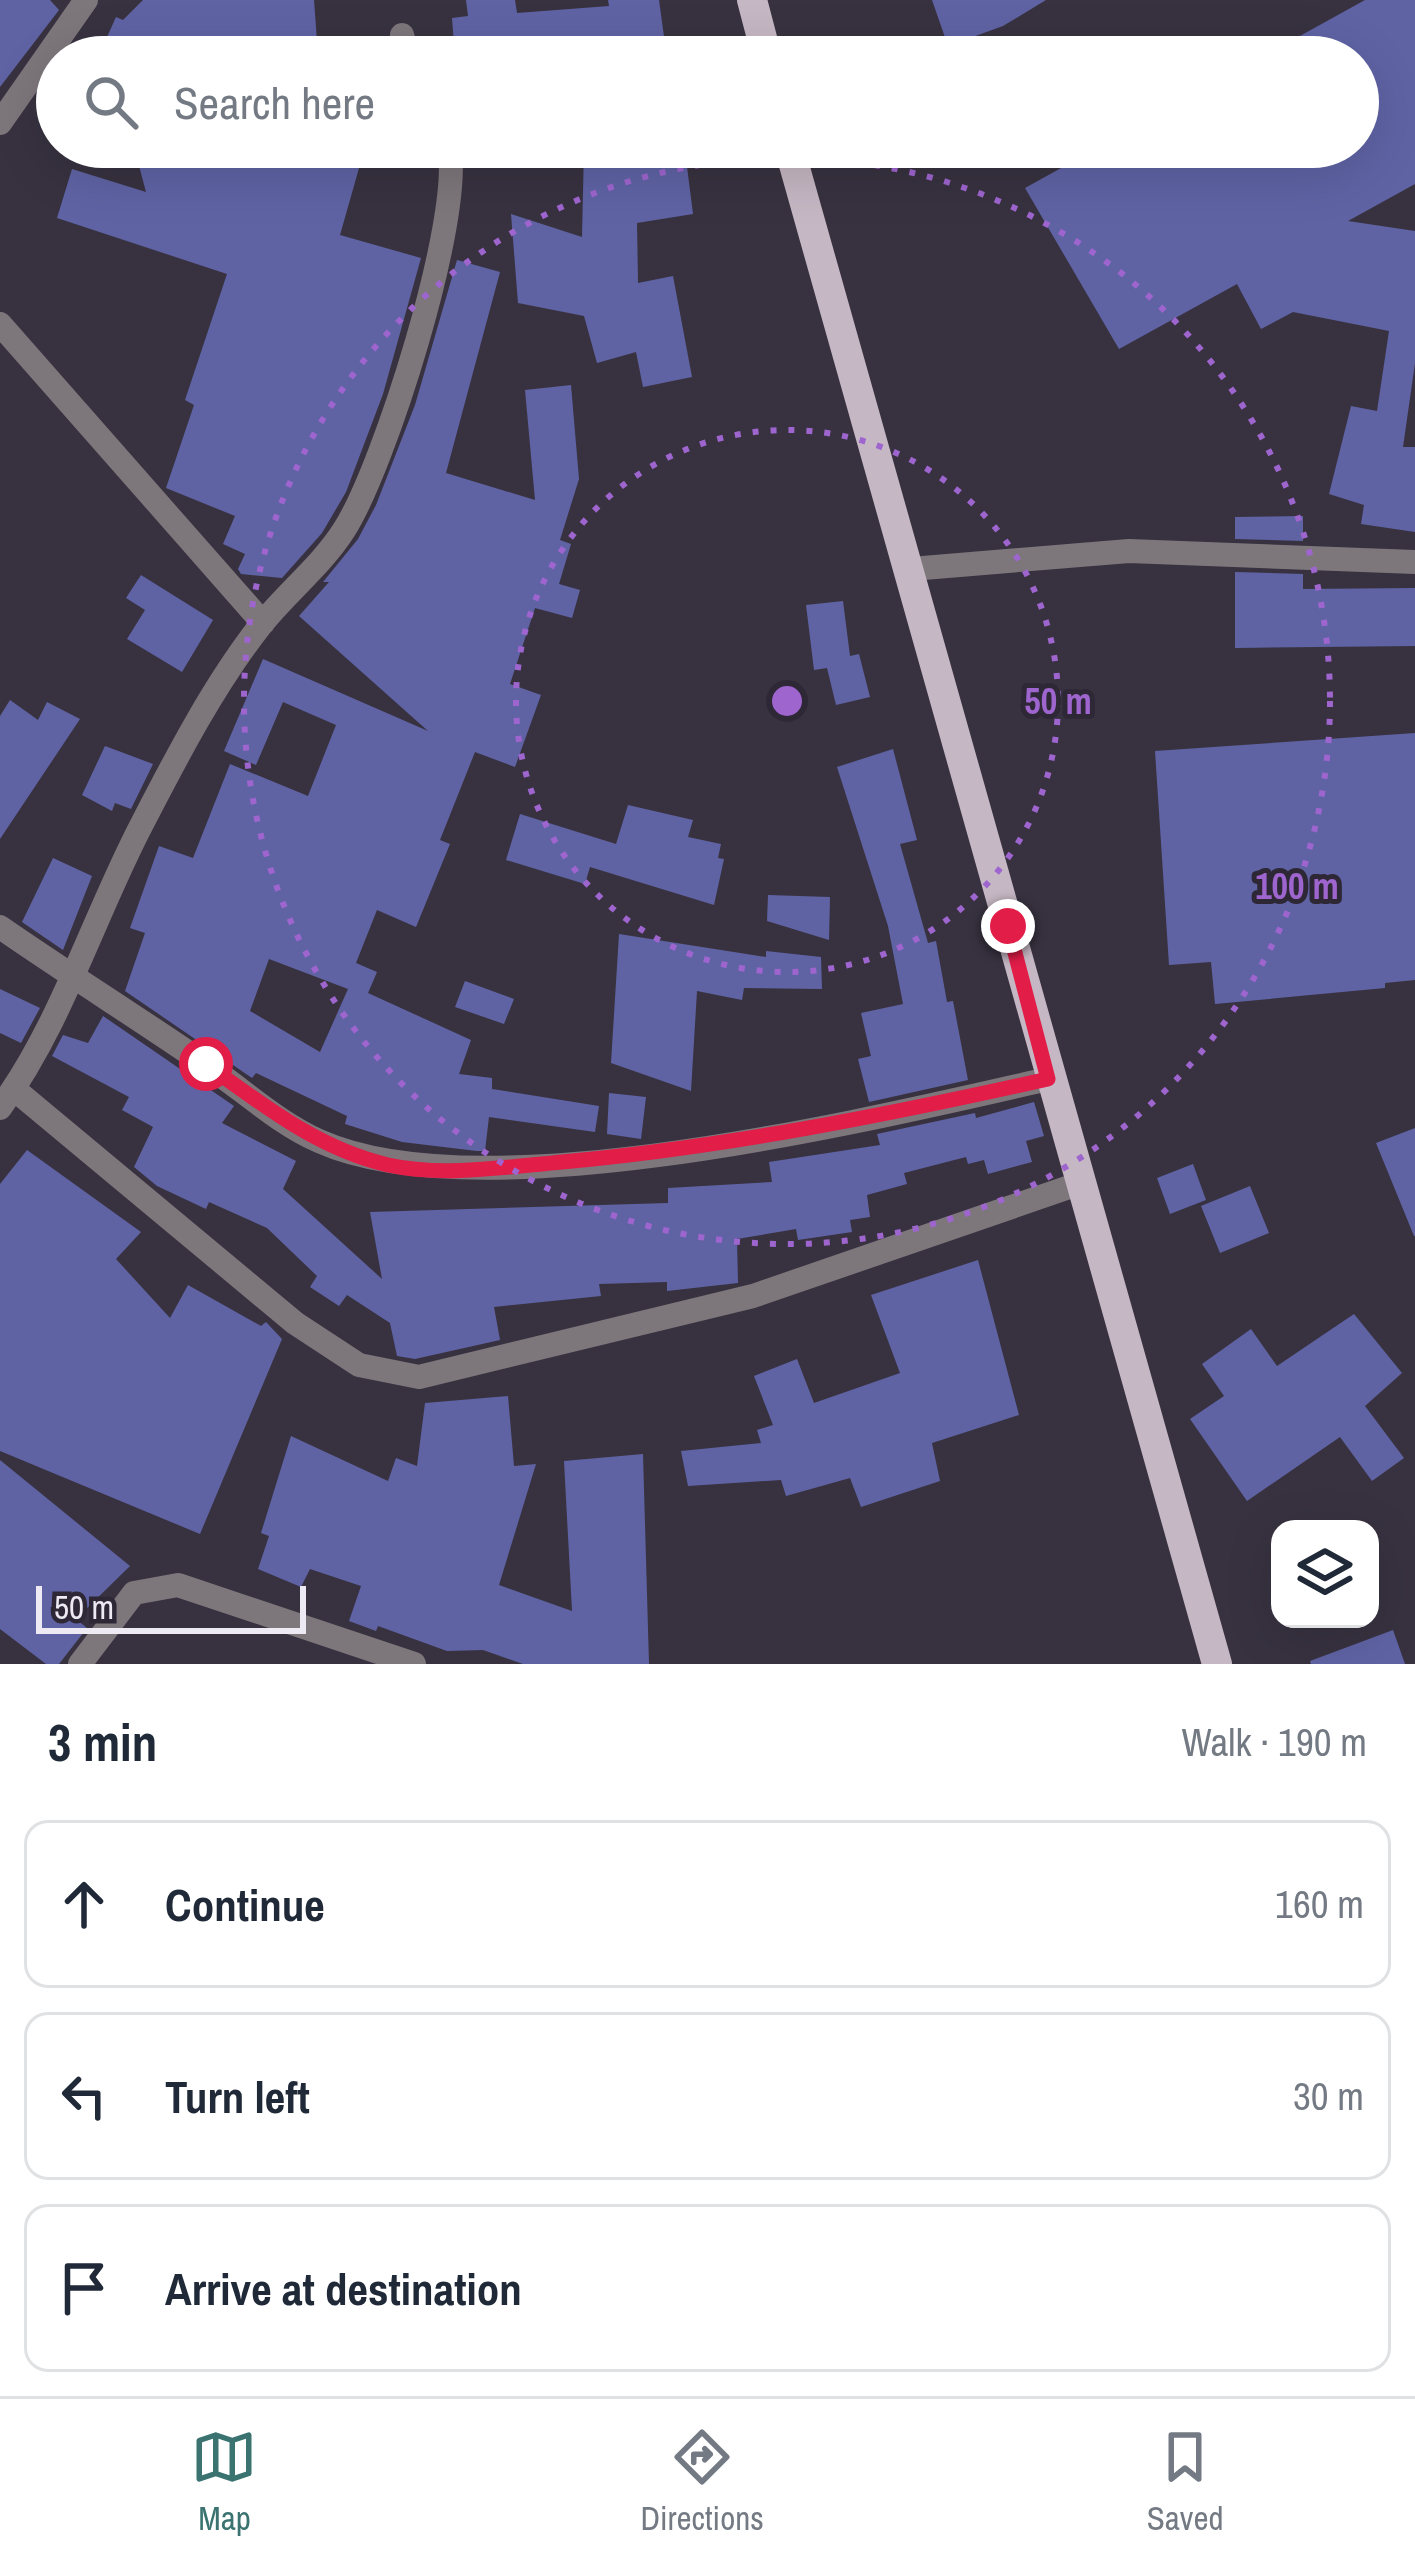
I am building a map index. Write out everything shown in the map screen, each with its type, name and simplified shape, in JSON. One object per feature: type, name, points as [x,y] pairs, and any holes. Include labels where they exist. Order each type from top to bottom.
[{"type":"main road","points":[[752,0],[761,36]]},
{"type":"main road","points":[[795,168],[911,569],[1048,1079],[1082,1183],[1217,1664]]},
{"type":"street","points":[[61,36],[86,0]]},
{"type":"street","points":[[0,123],[36,72]]},
{"type":"street","points":[[452,168],[454,184],[440,263],[359,506],[319,563],[263,622],[229,669],[142,822],[7,1098],[295,1323],[359,1365],[419,1378],[753,1296],[1082,1183]]},
{"type":"street","points":[[0,324],[263,622]]},
{"type":"street","points":[[911,569],[1129,551],[1415,562]]},
{"type":"street","points":[[0,927],[317,1141],[389,1165],[445,1170],[655,1154],[925,1107],[1048,1079]]},
{"type":"street","points":[[80,1664],[134,1593],[178,1585],[414,1664]]},
{"type":"building","points":[[0,0],[50,0],[59,10],[0,87]]},
{"type":"building","points":[[143,0],[314,0],[317,36],[107,36],[116,17],[123,20]]},
{"type":"building","points":[[466,0],[515,0],[517,13],[609,6],[608,0],[659,0],[664,36],[453,36],[452,18],[468,16]]},
{"type":"building","points":[[932,0],[1046,0],[1003,26],[976,36],[945,36]]},
{"type":"building","points":[[1365,0],[1415,0],[1415,184],[1348,221],[1415,231],[1415,363],[1403,447],[1415,447],[1415,532],[1361,524],[1364,505],[1329,494],[1351,406],[1377,411],[1389,331],[1293,312],[1261,329],[1237,284],[1119,349],[1025,188],[1061,168],[1379,168],[1379,36],[1300,36]]},
{"type":"building","points":[[140,168],[359,168],[340,235],[421,258],[383,394],[346,492],[322,533],[282,578],[241,574],[238,569],[245,554],[223,544],[235,516],[166,488],[194,405],[185,400],[227,274],[57,218],[72,169],[146,192]]},
{"type":"building","points":[[584,168],[687,168],[693,214],[637,223],[638,283],[673,276],[692,377],[643,387],[636,352],[597,363],[584,316],[518,303],[511,214],[582,237]]},
{"type":"building","points":[[457,260],[500,272],[446,473],[535,500],[525,390],[571,385],[579,479],[560,540],[571,544],[559,584],[580,590],[572,618],[535,608],[510,684],[541,695],[515,767],[475,752],[440,840],[450,844],[416,927],[377,910],[356,963],[377,972],[368,993],[471,1040],[459,1074],[492,1078],[492,1089],[599,1106],[595,1132],[489,1117],[485,1151],[402,1142],[345,1124],[347,1116],[256,1073],[252,1078],[125,991],[145,933],[130,928],[159,846],[193,858],[230,764],[308,796],[336,725],[283,702],[256,765],[224,751],[263,659],[428,731],[299,616],[358,539],[415,405]],"holes":[[[269,959],[348,989],[320,1052],[250,1011]]]},
{"type":"building","points":[[1303,516],[1303,541],[1235,539],[1235,517]]},
{"type":"building","points":[[1235,572],[1303,574],[1303,589],[1415,588],[1415,646],[1235,648]]},
{"type":"building","points":[[141,575],[213,620],[182,672],[127,639],[145,610],[126,598]]},
{"type":"building","points":[[843,601],[850,656],[859,654],[870,697],[836,705],[827,668],[814,670],[806,605]]},
{"type":"building","points":[[10,700],[38,720],[47,702],[80,719],[0,839],[0,716]]},
{"type":"building","points":[[1415,733],[1415,980],[1385,983],[1385,988],[1215,1004],[1211,962],[1169,965],[1155,751]]},
{"type":"building","points":[[105,746],[153,764],[131,809],[115,803],[112,811],[82,795]]},
{"type":"building","points":[[893,749],[917,840],[900,844],[928,943],[936,941],[968,1080],[869,1102],[858,1059],[871,1056],[861,1013],[903,1004],[888,926],[837,767]]},
{"type":"building","points":[[628,805],[693,820],[688,837],[721,844],[718,858],[724,859],[714,905],[590,867],[585,884],[506,860],[520,814],[616,844]]},
{"type":"building","points":[[53,858],[92,876],[63,950],[22,922]]},
{"type":"building","points":[[768,895],[830,897],[829,940],[767,921]]},
{"type":"building","points":[[619,934],[766,957],[766,951],[821,957],[822,989],[744,988],[742,1000],[697,991],[691,1091],[611,1063]]},
{"type":"building","points":[[465,981],[514,999],[504,1024],[455,1007]]},
{"type":"building","points":[[0,989],[40,1008],[21,1043],[0,1033]]},
{"type":"building","points":[[103,1016],[234,1106],[222,1123],[296,1161],[283,1189],[382,1279],[370,1212],[668,1203],[668,1188],[772,1182],[769,1162],[880,1145],[877,1134],[975,1113],[976,1118],[1034,1102],[1044,1136],[1026,1141],[1032,1162],[988,1174],[984,1160],[968,1164],[966,1157],[904,1173],[907,1184],[867,1195],[870,1217],[850,1220],[852,1232],[798,1240],[796,1229],[737,1239],[738,1283],[667,1291],[667,1282],[599,1284],[601,1296],[494,1307],[500,1340],[415,1359],[397,1356],[390,1323],[347,1295],[339,1306],[310,1287],[317,1276],[267,1228],[209,1202],[206,1209],[157,1186],[134,1167],[153,1127],[122,1110],[129,1097],[52,1056],[63,1035],[88,1043]]},
{"type":"building","points":[[609,1093],[646,1097],[641,1139],[607,1134]]},
{"type":"building","points":[[1415,1128],[1415,1236],[1414,1236],[1376,1143]]},
{"type":"building","points":[[27,1150],[141,1232],[116,1259],[170,1318],[188,1285],[261,1326],[266,1322],[282,1339],[200,1534],[0,1451],[0,1184]]},
{"type":"building","points":[[1193,1164],[1206,1200],[1170,1214],[1157,1178]]},
{"type":"building","points":[[1250,1186],[1269,1233],[1220,1253],[1201,1206]]},
{"type":"building","points":[[978,1260],[1019,1415],[932,1443],[940,1481],[861,1507],[850,1478],[786,1496],[781,1480],[688,1486],[681,1451],[761,1443],[757,1430],[773,1425],[754,1376],[797,1359],[814,1403],[900,1373],[871,1295]]},
{"type":"building","points":[[1354,1314],[1402,1373],[1365,1406],[1404,1458],[1372,1481],[1340,1437],[1247,1501],[1190,1419],[1224,1396],[1202,1364],[1251,1329],[1277,1366]]},
{"type":"building","points":[[508,1396],[514,1466],[536,1464],[499,1585],[572,1611],[564,1461],[643,1454],[649,1664],[523,1664],[483,1650],[447,1651],[378,1626],[376,1631],[349,1621],[361,1586],[310,1569],[301,1587],[258,1569],[269,1536],[261,1533],[291,1436],[388,1481],[396,1458],[417,1466],[425,1403]]},
{"type":"building","points":[[0,1460],[130,1566],[76,1619],[87,1628],[59,1664],[46,1664],[0,1629]]},
{"type":"building","points":[[1393,1630],[1405,1664],[1311,1664],[1310,1661]]},
{"type":"route","points":[[206,1064],[317,1141],[389,1165],[445,1170],[655,1154],[807,1128],[1048,1079],[1008,926]]}]
